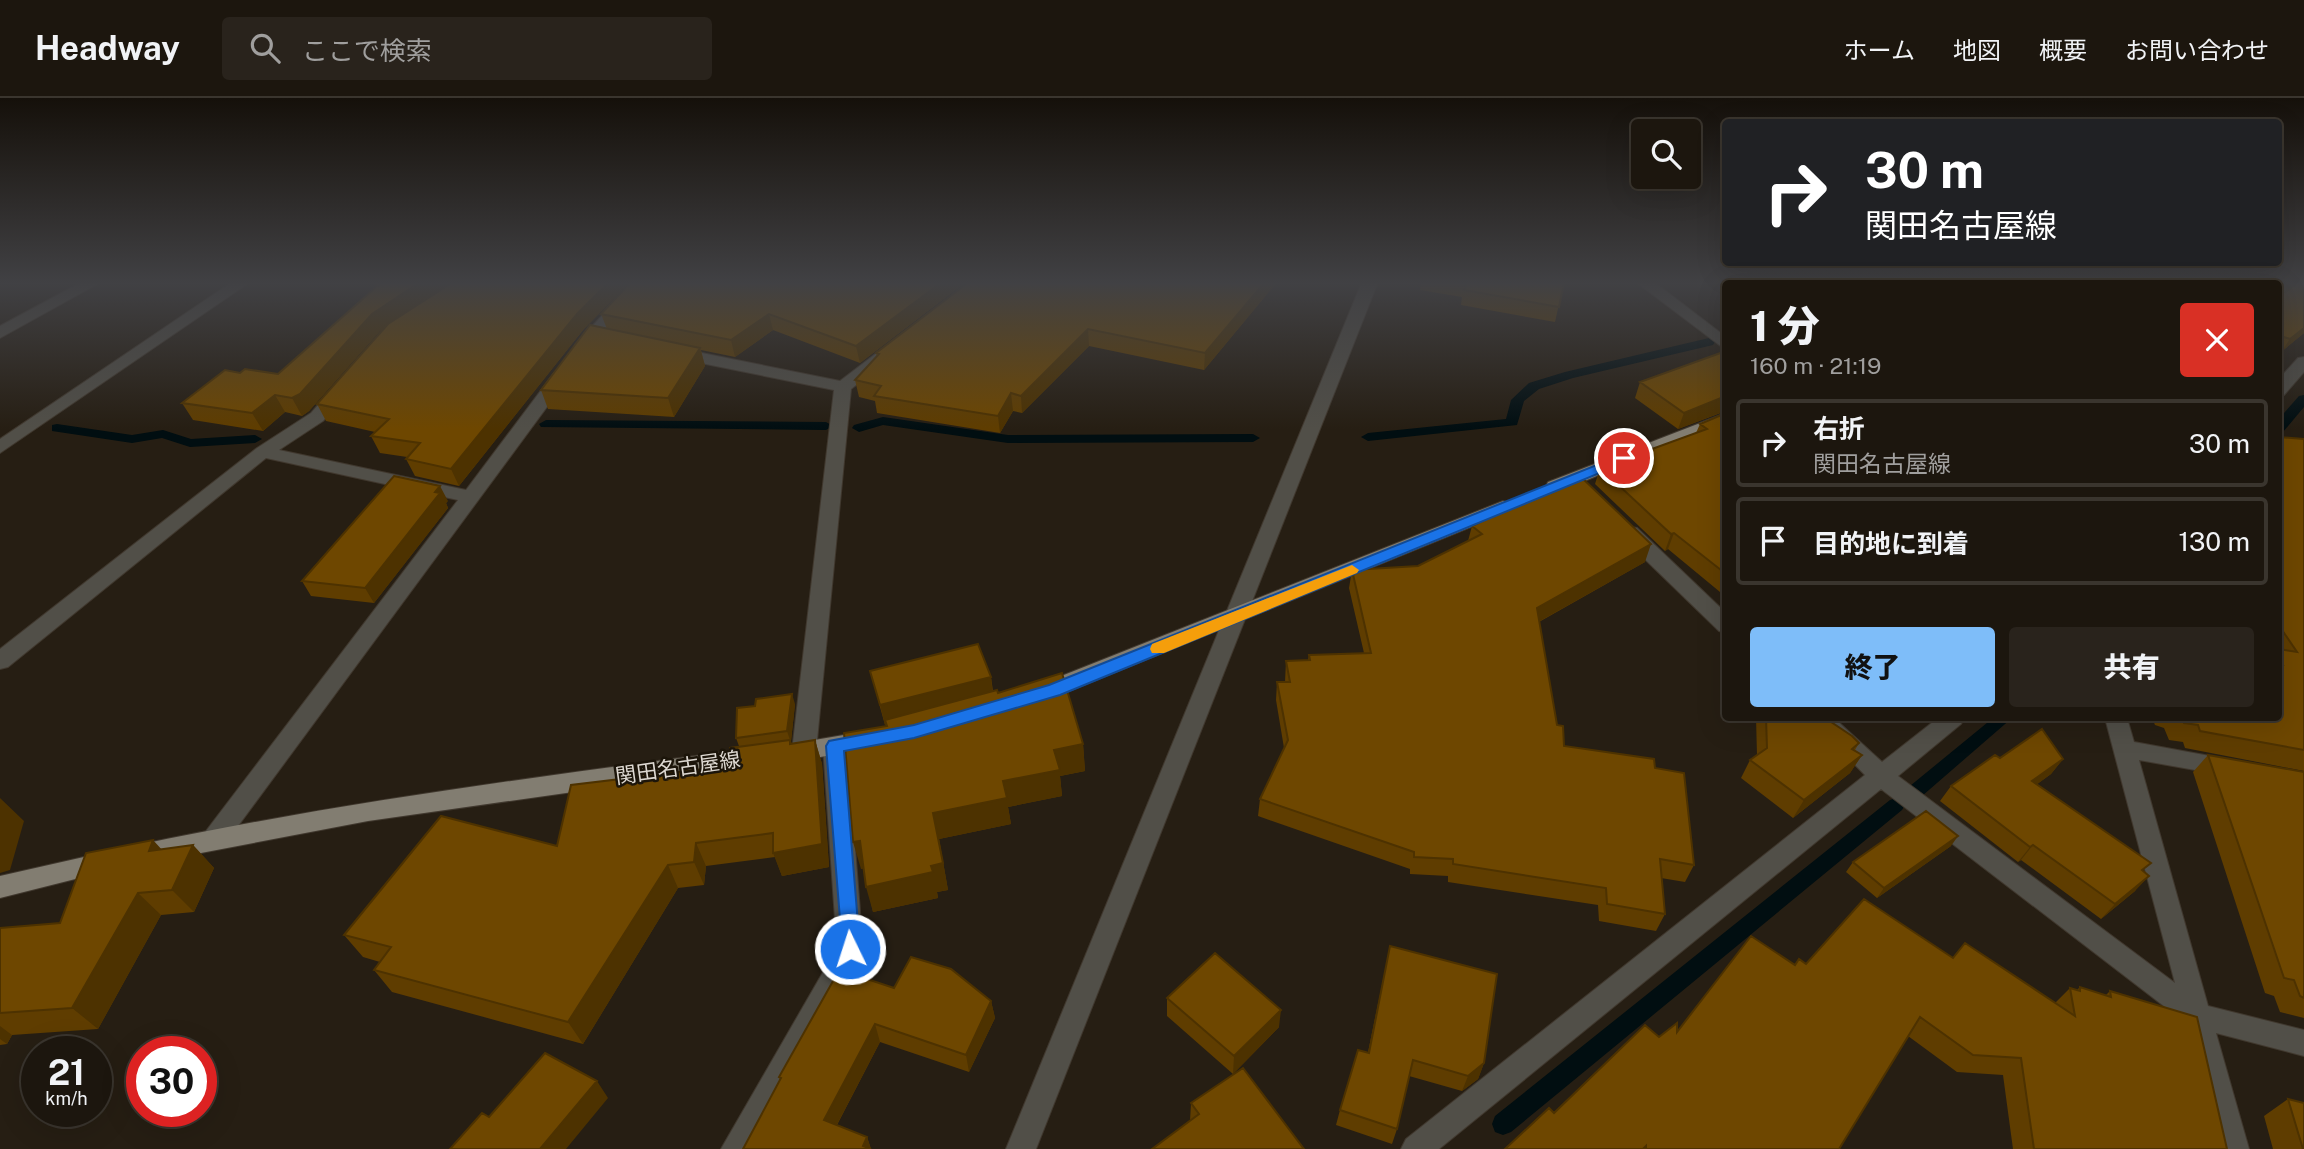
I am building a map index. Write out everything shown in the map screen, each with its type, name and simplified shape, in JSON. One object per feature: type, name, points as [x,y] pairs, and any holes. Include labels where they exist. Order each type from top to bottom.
[{"type":"main road","points":[[1016,701],[1054,690],[1722,420]]},
{"type":"main road","name":"関田名古屋線","points":[[0,887],[215,838],[557,784],[804,751],[901,734]]},
{"type":"street","points":[[0,447],[170,331]]},
{"type":"street","points":[[215,838],[595,331]]},
{"type":"street","points":[[1021,1149],[1350,331]]},
{"type":"street","points":[[1708,331],[1722,342]]},
{"type":"street","points":[[591,335],[618,341]]},
{"type":"street","points":[[804,751],[843,387],[895,347]]},
{"type":"street","points":[[657,349],[843,387]]},
{"type":"street","points":[[2282,387],[2304,362]]},
{"type":"street","points":[[0,662],[263,452],[317,417],[353,377]]},
{"type":"street","points":[[263,452],[471,496]]},
{"type":"street","points":[[1573,478],[1592,496]]},
{"type":"street","points":[[1611,515],[1722,622]]},
{"type":"street","points":[[1824,721],[1881,776],[2198,1016],[2304,1043]]},
{"type":"street","points":[[1416,1149],[1949,721]]},
{"type":"street","points":[[2117,721],[2234,1149]]},
{"type":"street","points":[[736,1149],[850,949],[835,746]]},
{"type":"street","points":[[2124,749],[2253,771]]},
{"type":"building","points":[[327,331],[357,331],[300,394],[292,398],[275,395],[252,413],[182,403],[225,370],[240,373],[245,369],[278,374]]},
{"type":"building","points":[[382,331],[563,331],[451,469],[406,459],[420,443],[371,436],[389,419],[317,404]]},
{"type":"building","points":[[585,331],[619,331],[700,348],[668,398],[541,390]]},
{"type":"building","points":[[686,331],[744,331],[731,340]]},
{"type":"building","points":[[815,331],[876,331],[856,346]]},
{"type":"building","points":[[905,331],[1086,331],[1021,396],[1011,393],[998,416],[874,396],[881,386],[855,380],[879,354],[876,353]]},
{"type":"building","points":[[1098,331],[1224,331],[1205,353]]},
{"type":"building","points":[[2282,331],[2300,331],[2290,339],[2282,336]]},
{"type":"building","points":[[1722,352],[1722,398],[1684,413],[1640,382]]},
{"type":"building","points":[[1722,415],[1722,571],[1674,533],[1671,534],[1600,468],[1707,429],[1700,424]]},
{"type":"building","points":[[2282,437],[2304,439],[2304,750],[2200,731],[2198,725],[2184,723],[2183,721],[2282,721],[2282,650],[2297,652],[2282,630]]},
{"type":"building","points":[[1579,475],[1651,544],[1537,608],[1557,725],[1563,726],[1564,746],[1654,759],[1655,768],[1684,773],[1694,865],[1660,859],[1665,914],[1607,904],[1606,888],[1453,864],[1453,859],[1414,857],[1414,852],[1260,799],[1288,740],[1277,682],[1290,682],[1286,661],[1310,660],[1309,655],[1371,653],[1352,570],[1418,566],[1482,534],[1472,526],[1482,521],[1477,517]]},
{"type":"building","points":[[394,476],[440,486],[435,492],[440,493],[365,588],[302,581]]},
{"type":"building","points":[[978,644],[991,677],[880,705],[870,671]]},
{"type":"building","points":[[1062,673],[1083,744],[1054,750],[1060,770],[1003,781],[1007,798],[933,813],[943,863],[931,866],[933,872],[866,887],[860,841],[853,842],[844,733],[887,726],[885,720],[997,690],[998,693]]},
{"type":"building","points":[[792,694],[787,731],[736,738],[737,708],[755,706],[756,699]]},
{"type":"building","points":[[1766,721],[1830,721],[1859,743],[1852,749],[1862,755],[1804,800],[1750,760],[1767,748]]},
{"type":"building","points":[[2042,729],[2063,759],[2032,781],[2151,863],[2142,870],[2149,876],[2115,904],[2033,845],[2030,847],[1951,786],[1995,755],[2000,758]]},
{"type":"building","points":[[790,740],[790,744],[815,740],[822,844],[773,853],[773,833],[696,843],[694,862],[668,865],[568,1022],[374,970],[391,947],[344,935],[441,816],[557,846],[571,785],[729,766],[730,748]]},
{"type":"building","points":[[2208,755],[2304,772],[2304,998],[2300,996],[2294,980],[2284,978]]},
{"type":"building","points":[[1926,811],[1958,836],[1884,888],[1853,862]]},
{"type":"building","points":[[153,840],[149,851],[193,845],[172,890],[138,893],[72,1008],[0,1013],[0,928],[60,923],[86,853]]},
{"type":"building","points":[[1864,899],[1953,958],[1965,943],[2075,1016],[2070,988],[2080,991],[2080,987],[2111,997],[2110,991],[2197,1017],[2227,1149],[2034,1149],[2021,1058],[1973,1055],[1920,1017],[1839,1149],[1646,1149],[1646,1146],[1643,1149],[1505,1149],[1549,1108],[1554,1113],[1645,1025],[1659,1037],[1677,1023],[1677,1032],[1751,936],[1795,965],[1799,959],[1806,964]]},
{"type":"building","points":[[1390,946],[1497,974],[1484,1063],[1468,1076],[1413,1060],[1397,1129],[1340,1110],[1358,1050],[1369,1053]]},
{"type":"building","points":[[1215,953],[1281,1010],[1234,1056],[1167,998]]},
{"type":"building","points":[[911,957],[951,969],[991,1001],[966,1055],[875,1024],[824,1120],[867,1137],[863,1146],[871,1149],[743,1149],[781,1078],[779,1077],[837,974],[843,971],[894,988]]},
{"type":"building","points":[[545,1053],[597,1081],[540,1149],[450,1149],[482,1113],[489,1117]]},
{"type":"building","points":[[1243,1068],[1304,1149],[1152,1149],[1199,1114],[1191,1103]]},
{"type":"building","points":[[2288,1099],[2304,1103],[2304,1149],[2303,1149]]},
{"type":"waterway","points":[[1368,437],[1512,422],[1518,400],[1534,386],[1569,375],[1709,342]]},
{"type":"waterway","points":[[2282,424],[2304,399]]},
{"type":"waterway","points":[[859,428],[883,421],[1008,439],[1253,438]]},
{"type":"waterway","points":[[546,424],[826,426]]},
{"type":"waterway","points":[[57,428],[132,439],[163,434],[190,443],[255,439]]},
{"type":"waterway","points":[[1916,791],[2000,721]]},
{"type":"waterway","points":[[1503,1124],[1896,805]]},
{"type":"slow traffic","points":[[1158,649],[1352,570]]},
{"type":"route","points":[[850,949],[835,746],[914,731],[1054,690],[1624,458]]}]
